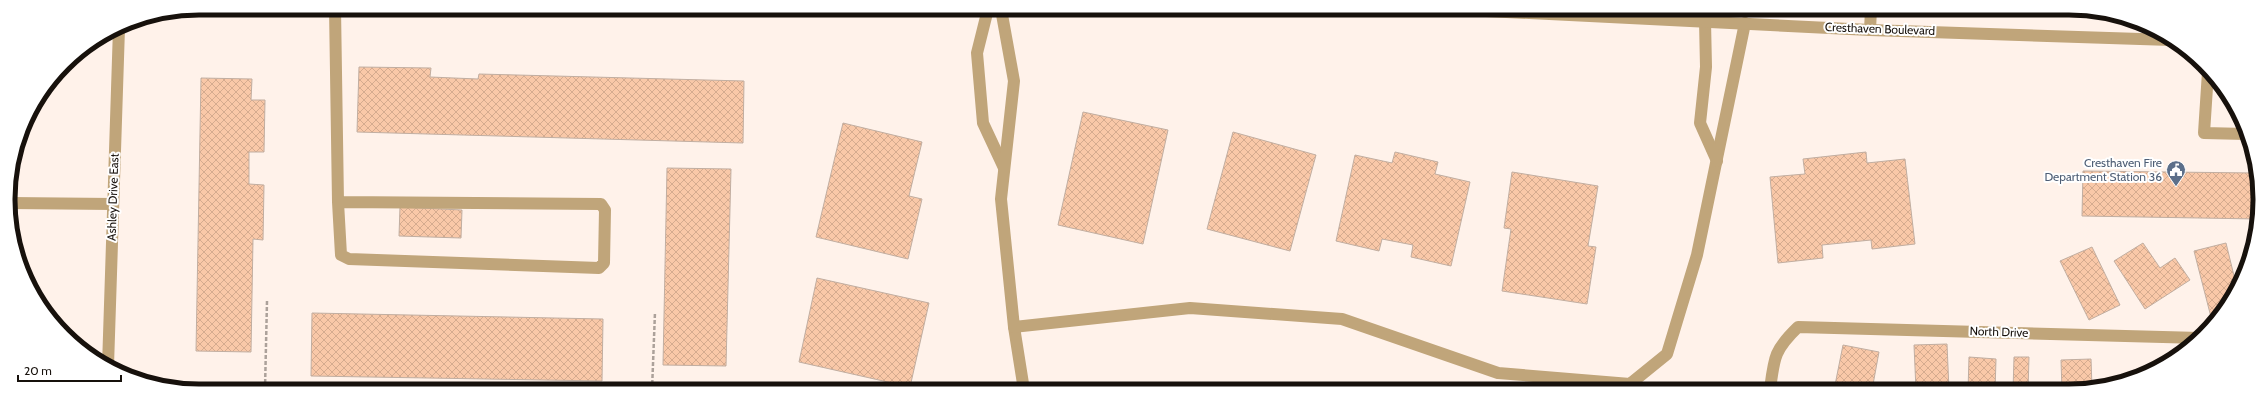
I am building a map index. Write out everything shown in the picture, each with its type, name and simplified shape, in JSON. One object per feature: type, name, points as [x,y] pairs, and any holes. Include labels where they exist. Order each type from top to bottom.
[{"type":"street","points":[[336,15],[338,202],[341,255],[348,259],[599,268],[604,263],[605,210],[601,204],[338,202]]},
{"type":"street","points":[[987,15],[978,53],[983,123],[1004,170]]},
{"type":"street","points":[[1001,15],[1014,81],[1001,199],[1014,327],[1023,384]]},
{"type":"street","name":"Cresthaven Boulevard","points":[[1576,15],[1870,30],[2160,40]]},
{"type":"street","points":[[1870,30],[1871,15]]},
{"type":"street","points":[[1705,21],[1706,67],[1700,123],[1717,161]]},
{"type":"street","points":[[1014,327],[1190,308],[1342,319],[1498,373],[1630,384],[1666,354],[1697,255],[1745,23]]},
{"type":"street","name":"Ashley Drive East","points":[[108,360],[119,34]]},
{"type":"street","points":[[2208,79],[2204,133],[2241,134]]},
{"type":"street","points":[[15,203],[113,204]]},
{"type":"street","name":"North Drive","points":[[1771,384],[1773,365],[1780,344],[1798,327],[2190,338]]},
{"type":"path","points":[[265,384],[267,301]]},
{"type":"path","points":[[652,384],[654,312]]},
{"type":"building","points":[[359,67],[431,68],[430,77],[478,79],[479,74],[744,81],[743,143],[357,132]]},
{"type":"building","points":[[201,78],[252,79],[251,100],[265,100],[264,152],[249,152],[249,184],[264,185],[263,240],[253,239],[251,352],[196,351]]},
{"type":"building","points":[[1083,112],[1168,130],[1143,244],[1058,225]]},
{"type":"building","points":[[843,123],[922,142],[909,196],[922,199],[908,259],[816,237]]},
{"type":"building","points":[[1233,132],[1316,155],[1290,251],[1207,229]]},
{"type":"building","points":[[1395,152],[1438,162],[1435,174],[1470,182],[1451,266],[1411,257],[1413,245],[1382,239],[1379,251],[1336,241],[1355,155],[1392,163]]},
{"type":"building","points":[[1866,152],[1867,163],[1905,159],[1915,244],[1872,249],[1871,240],[1822,245],[1823,258],[1778,263],[1770,177],[1805,174],[1803,159]]},
{"type":"building","points":[[667,168],[731,169],[726,366],[663,365]]},
{"type":"building","points":[[2083,171],[2251,173],[2253,187],[2252,219],[2082,216]]},
{"type":"building","points":[[1512,172],[1598,186],[1588,246],[1596,247],[1587,304],[1502,291],[1511,229],[1504,228]]},
{"type":"building","points":[[400,207],[462,210],[461,238],[399,236]]},
{"type":"building","points":[[2143,243],[2160,268],[2175,258],[2190,280],[2145,309],[2114,261]]},
{"type":"building","points":[[2226,243],[2235,279],[2222,302],[2211,317],[2194,251]]},
{"type":"building","points":[[2092,247],[2120,305],[2089,320],[2060,261]]},
{"type":"building","points":[[817,278],[929,303],[911,384],[897,384],[799,362]]},
{"type":"building","points":[[312,313],[603,319],[602,381],[311,376]]},
{"type":"building","points":[[1947,344],[1949,384],[1916,384],[1914,345]]},
{"type":"building","points":[[1843,345],[1879,352],[1873,384],[1835,384]]},
{"type":"building","points":[[1969,357],[1996,359],[1995,384],[1968,384]]},
{"type":"building","points":[[2014,357],[2029,357],[2028,384],[2013,384]]},
{"type":"building","points":[[2091,359],[2092,382],[2062,384],[2061,360]]},
{"type":"place","name":"Cresthaven Fire Department Station 36","points":[[2176,187]]}]
